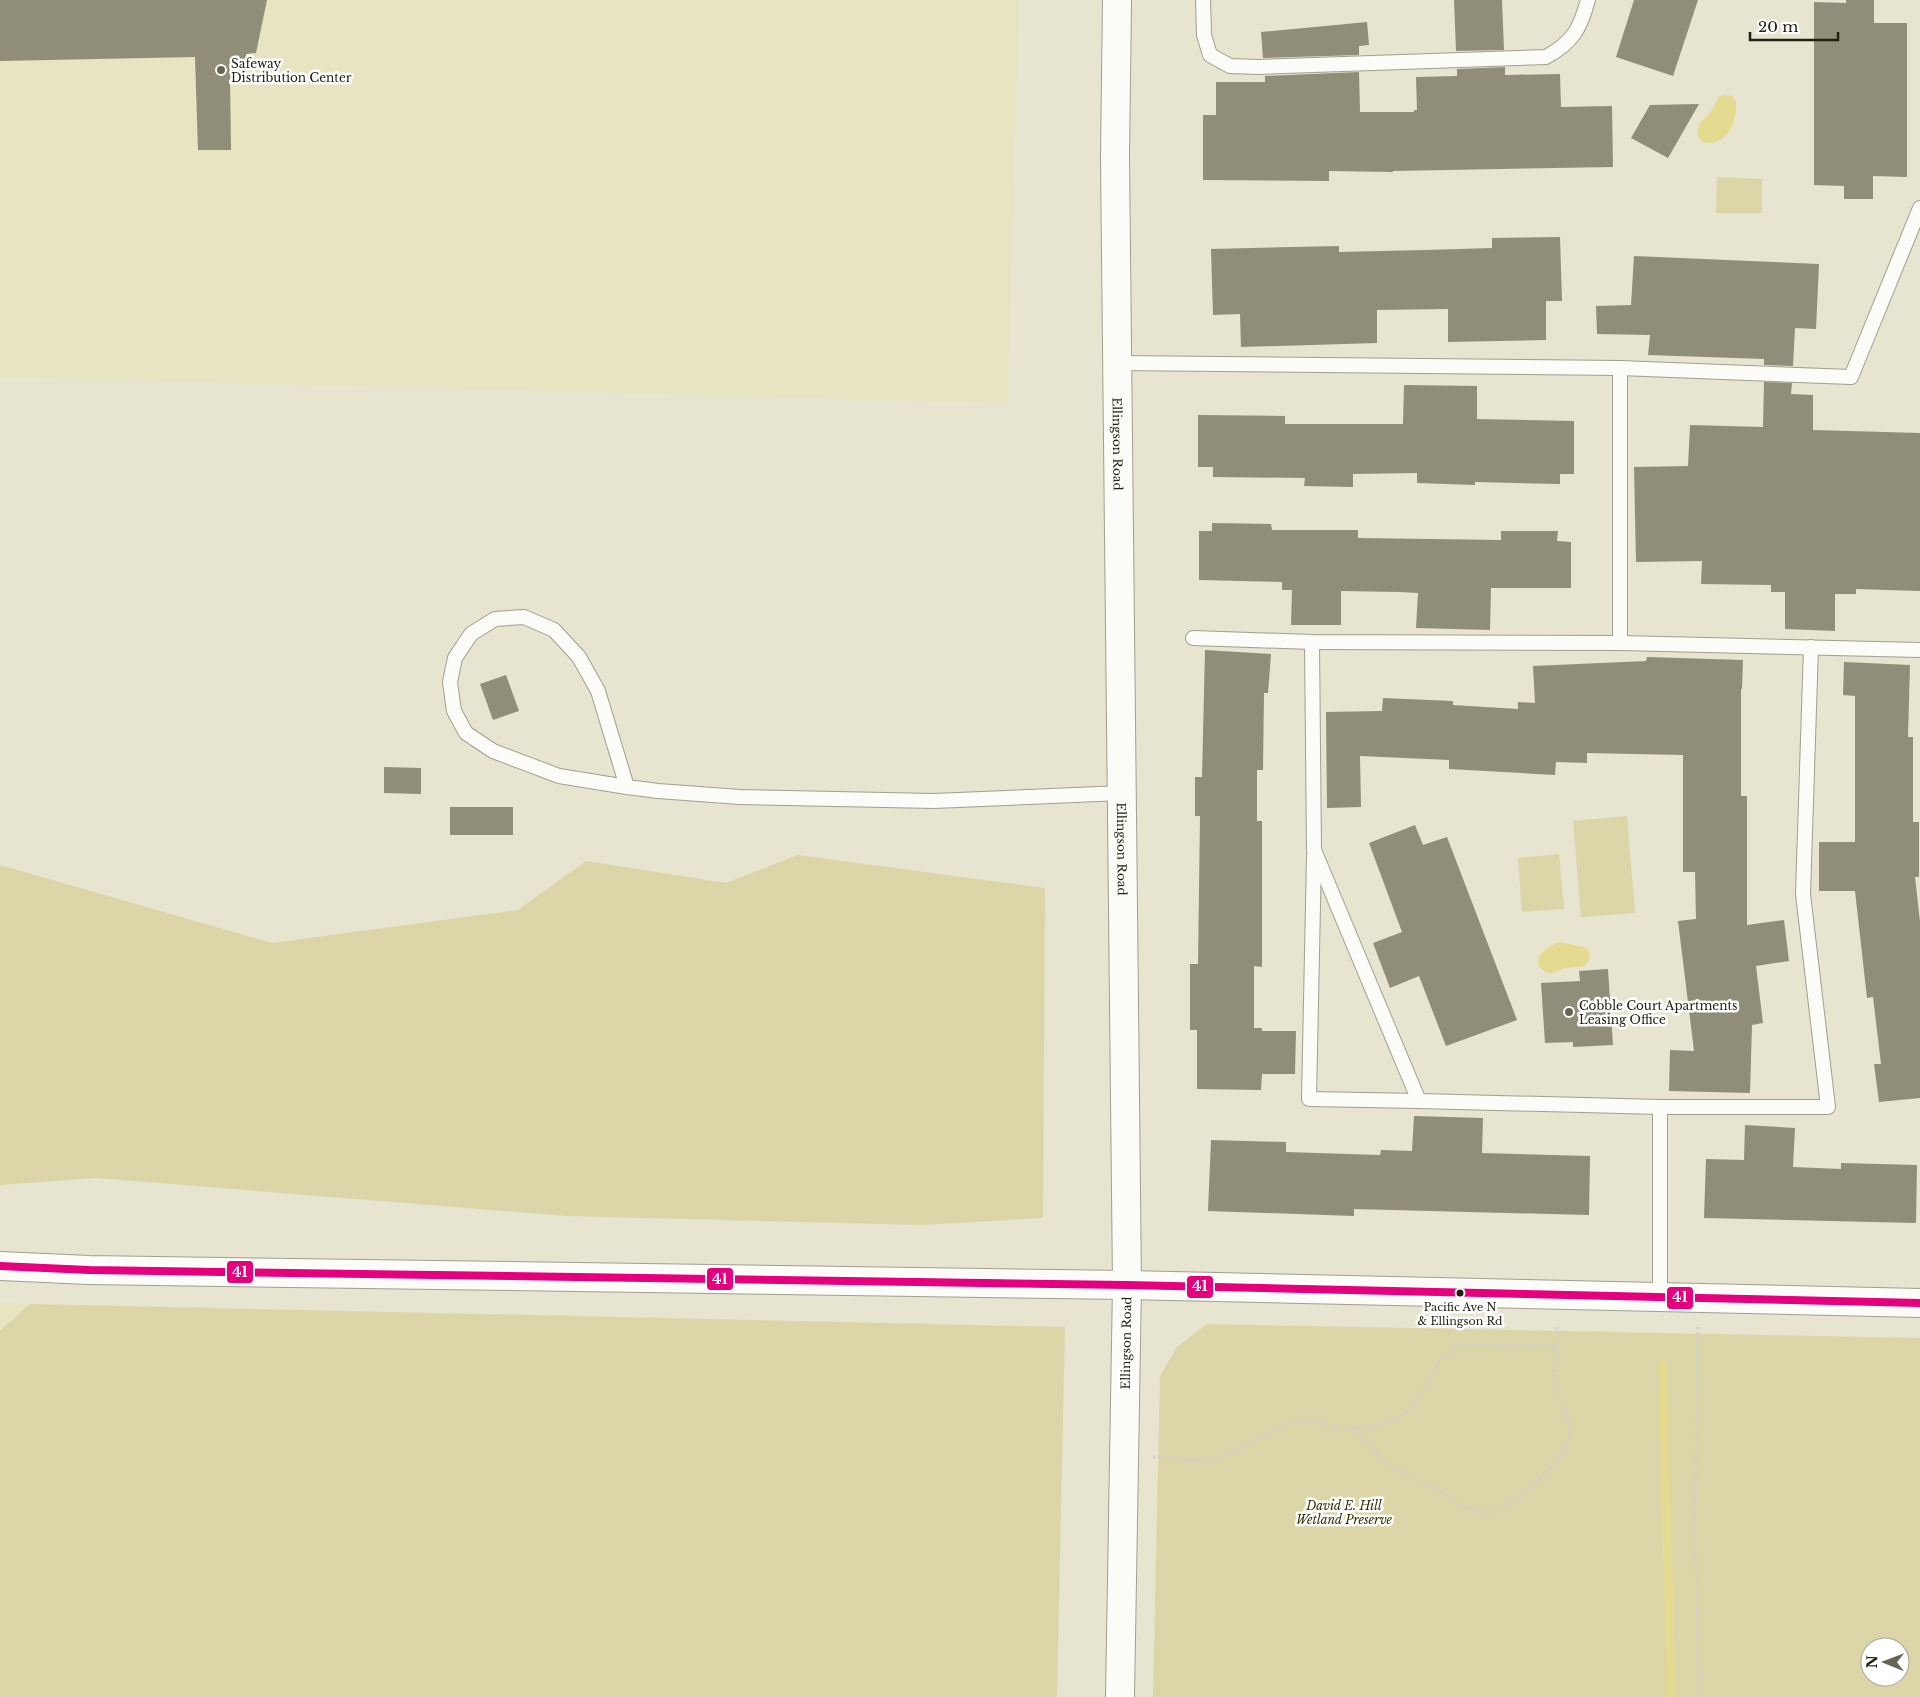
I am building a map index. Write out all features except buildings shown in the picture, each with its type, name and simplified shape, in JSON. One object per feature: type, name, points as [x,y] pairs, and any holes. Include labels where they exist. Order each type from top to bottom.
[{"type":"street","name":"Ellingson Road","points":[[1117,0],[1115,158],[1127,1286],[1120,1697]]},
{"type":"street","points":[[0,1266],[89,1270],[1127,1286],[1920,1303]]},
{"type":"lane","points":[[1203,0],[1204,34],[1210,55],[1230,66],[1258,67],[1546,57],[1564,47],[1582,23],[1588,0]]},
{"type":"lane","points":[[1117,362],[1620,368],[1851,377],[1920,208]]},
{"type":"lane","points":[[1620,368],[1620,643]]},
{"type":"lane","points":[[627,787],[598,691],[580,657],[554,630],[524,617],[495,619],[471,634],[455,658],[450,682],[454,711],[466,733],[493,751],[560,776],[627,787],[740,797],[924,801],[1122,793]]},
{"type":"lane","points":[[1193,638],[1312,642],[1620,643],[1920,650]]},
{"type":"lane","points":[[1312,642],[1314,850],[1309,1099],[1660,1107],[1828,1107],[1803,894],[1812,647]]},
{"type":"lane","points":[[1314,850],[1419,1101]]},
{"type":"lane","points":[[1660,1107],[1660,1297]]},
{"type":"path","points":[[1698,1298],[1695,1534],[1700,1697]]},
{"type":"path","points":[[1352,1428],[1387,1464],[1475,1511],[1489,1513],[1498,1510],[1518,1498],[1548,1471],[1563,1453],[1569,1438],[1569,1423],[1554,1383],[1557,1325]]},
{"type":"path","points":[[1151,1457],[1197,1460],[1217,1458],[1235,1451],[1289,1423],[1302,1421],[1352,1428],[1379,1426],[1402,1416],[1414,1404],[1440,1361],[1460,1345],[1556,1346]]},
{"type":"shaded area","points":[[0,0],[1019,0],[1007,403],[0,377]]},
{"type":"shaded area","points":[[1732,96],[1736,102],[1735,118],[1730,130],[1723,138],[1707,143],[1701,140],[1698,134],[1699,126],[1715,106],[1718,97]]},
{"type":"shaded area","points":[[1561,942],[1587,948],[1590,954],[1585,966],[1565,968],[1550,974],[1543,970],[1538,960],[1543,951]]},
{"type":"shaded area","points":[[0,1302],[30,1304],[0,1331]]},
{"type":"green space","points":[[1717,177],[1762,179],[1762,213],[1716,213]]},
{"type":"green space","points":[[1627,816],[1635,913],[1581,917],[1573,821]]},
{"type":"green space","points":[[1559,854],[1564,909],[1522,912],[1518,858]]},
{"type":"green space","points":[[798,855],[1045,888],[1043,1218],[921,1225],[567,1216],[97,1178],[0,1185],[0,865],[272,943],[518,910],[586,861],[726,883]]},
{"type":"green space","points":[[30,1304],[1065,1327],[1057,1697],[0,1697],[0,1331]]},
{"type":"green space","name":"David E. Hill Wetland Preserve","points":[[1207,1324],[1920,1338],[1920,1697],[1153,1697],[1160,1376],[1177,1347]]},
{"type":"waterway","points":[[1663,1366],[1671,1697]]},
{"type":"transit line","name":"41","points":[[0,1266],[89,1270],[1127,1285],[1920,1303]]},
{"type":"place","name":"Safeway Distribution Center","points":[[221,70]]},
{"type":"place","name":"Cobble Court Apartments Leasing Office","points":[[1569,1012]]},
{"type":"place","name":"Pacific Ave N & Ellingson Rd","points":[[1460,1293]]}]
